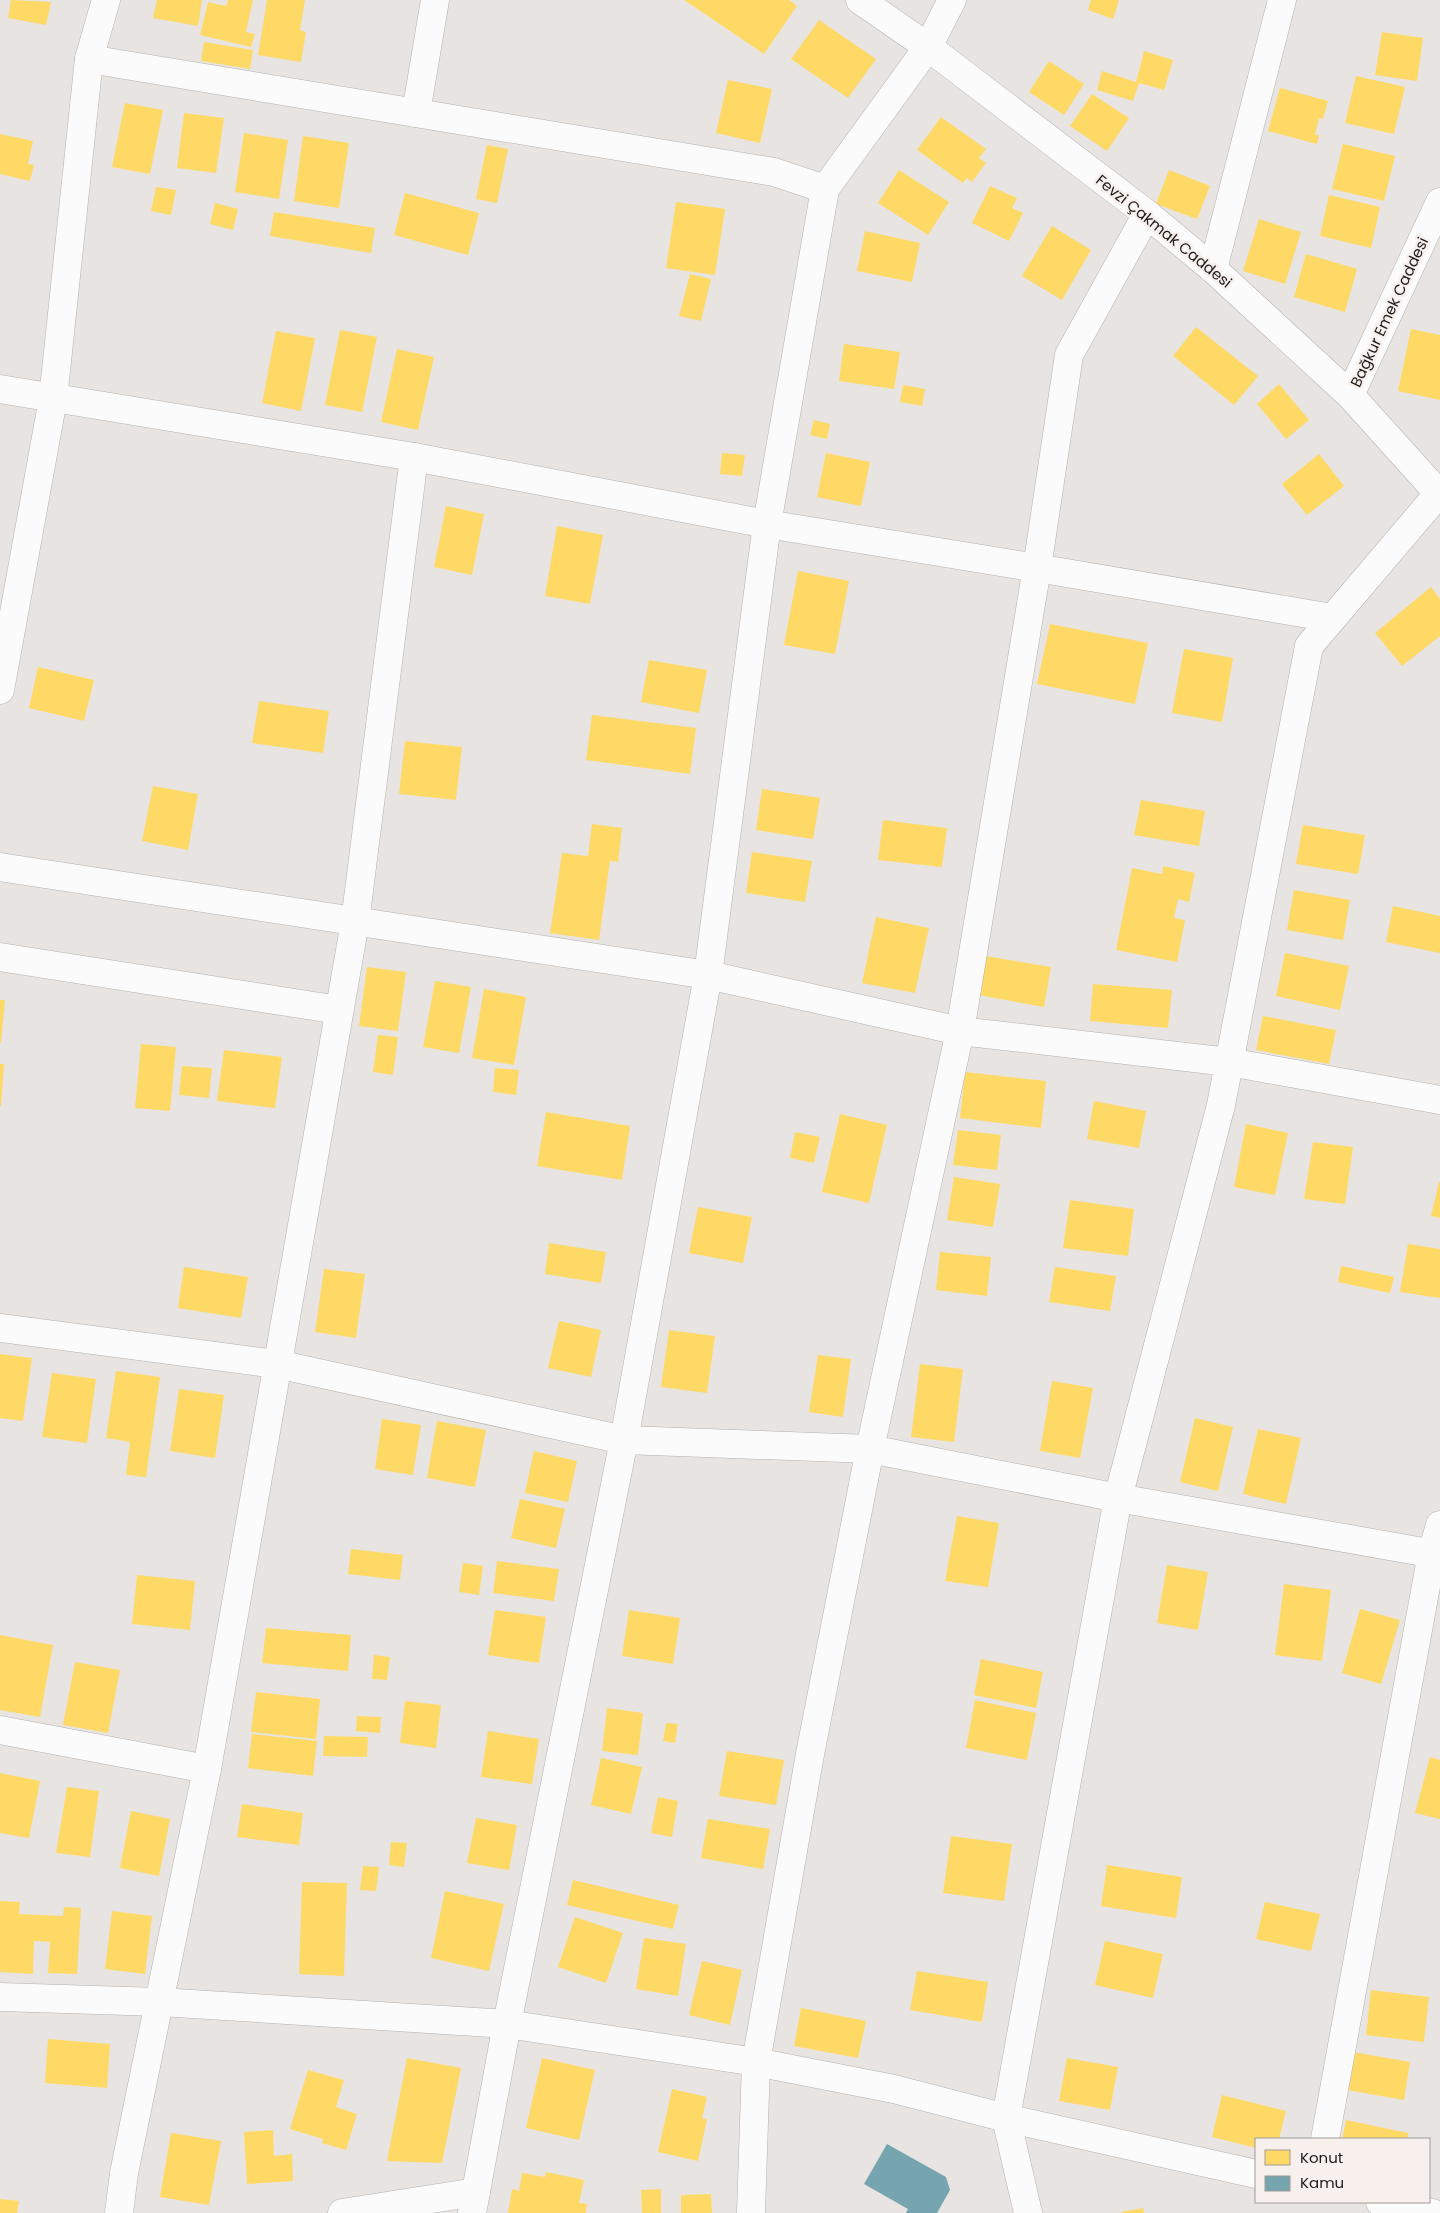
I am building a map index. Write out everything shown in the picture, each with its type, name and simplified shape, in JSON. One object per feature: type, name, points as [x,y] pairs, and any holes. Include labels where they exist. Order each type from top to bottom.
[{"type":"street","points":[[0,690],[53,399],[90,59],[106,0]]},
{"type":"street","points":[[416,113],[435,0]]},
{"type":"street","name":"Fevzi Çakmak Caddesi","points":[[860,0],[928,47],[1147,214],[1213,268],[1350,395],[1439,494]]},
{"type":"street","points":[[342,2213],[474,2203],[507,2024],[624,1440],[708,975],[767,524],[825,189],[928,47],[952,0]]},
{"type":"street","points":[[1213,268],[1282,0]]},
{"type":"street","points":[[90,59],[774,172],[825,189]]},
{"type":"street","name":"Bağkur Emek Caddesi","points":[[1350,395],[1440,202]]},
{"type":"street","points":[[751,2213],[756,2062],[810,1754],[870,1449],[960,1031],[1037,568],[1069,355],[1147,214]]},
{"type":"street","points":[[0,389],[414,457],[767,524],[1332,618]]},
{"type":"street","points":[[120,2213],[124,2173],[207,1769],[276,1364],[355,922],[414,457]]},
{"type":"street","points":[[1028,2213],[1006,2118],[1118,1498],[1221,1106],[1309,646],[1439,494]]},
{"type":"street","points":[[0,867],[708,975],[960,1031],[1229,1062],[1440,1100]]},
{"type":"street","points":[[0,957],[340,1010]]},
{"type":"street","points":[[0,1328],[276,1364],[624,1440],[870,1449],[1118,1498],[1436,1554]]},
{"type":"street","points":[[1325,2138],[1440,1525]]},
{"type":"street","points":[[0,1730],[207,1769]]},
{"type":"street","points":[[0,1997],[160,2002],[507,2024],[756,2062],[894,2090],[1006,2118],[1255,2174]]},
{"type":"street","points":[[1385,2203],[1432,2213]]},
{"type":"building: Konut","points":[[11,0],[51,2],[46,25],[8,18]]},
{"type":"building: Konut","points":[[157,0],[202,0],[198,26],[153,18]]},
{"type":"building: Konut","points":[[228,0],[253,0],[246,32],[255,34],[251,47],[200,35],[208,2],[226,6]]},
{"type":"building: Konut","points":[[267,0],[305,0],[300,30],[306,32],[301,62],[258,55]]},
{"type":"building: Konut","points":[[684,0],[789,0],[797,6],[764,54]]},
{"type":"building: Konut","points":[[1091,0],[1119,0],[1113,19],[1088,10]]},
{"type":"building: Konut","points":[[819,20],[876,59],[848,98],[791,59]]},
{"type":"building: Konut","points":[[1382,32],[1423,38],[1417,81],[1375,75]]},
{"type":"building: Konut","points":[[204,42],[253,50],[250,69],[201,61]]},
{"type":"building: Konut","points":[[1144,51],[1173,60],[1164,90],[1139,83],[1133,101],[1097,90],[1102,71],[1136,82]]},
{"type":"building: Konut","points":[[1049,61],[1084,84],[1064,115],[1029,92]]},
{"type":"building: Konut","points":[[1356,76],[1405,87],[1394,134],[1345,123]]},
{"type":"building: Konut","points":[[728,80],[772,89],[760,143],[716,133]]},
{"type":"building: Konut","points":[[1280,88],[1328,101],[1323,119],[1319,118],[1315,135],[1319,135],[1317,144],[1268,131]]},
{"type":"building: Konut","points":[[1092,94],[1129,118],[1107,151],[1070,126]]},
{"type":"building: Konut","points":[[125,103],[163,110],[150,174],[112,167]]},
{"type":"building: Konut","points":[[184,113],[224,118],[216,173],[177,168]]},
{"type":"building: Konut","points":[[941,117],[986,149],[979,158],[986,163],[972,182],[967,178],[963,183],[917,150]]},
{"type":"building: Konut","points":[[244,133],[288,140],[279,199],[235,192]]},
{"type":"building: Konut","points":[[0,134],[33,141],[28,164],[34,165],[30,181],[0,174]]},
{"type":"building: Konut","points":[[303,136],[349,143],[339,208],[294,201]]},
{"type":"building: Konut","points":[[1343,144],[1395,156],[1384,201],[1332,189]]},
{"type":"building: Konut","points":[[487,145],[508,149],[497,203],[476,199]]},
{"type":"building: Konut","points":[[899,170],[949,202],[928,235],[878,203]]},
{"type":"building: Konut","points":[[1169,170],[1210,186],[1197,219],[1156,204]]},
{"type":"building: Konut","points":[[990,186],[1017,198],[1012,208],[1023,213],[1009,241],[972,223]]},
{"type":"building: Konut","points":[[156,187],[176,190],[171,215],[151,211]]},
{"type":"building: Konut","points":[[405,193],[479,213],[468,255],[394,235]]},
{"type":"building: Konut","points":[[1329,195],[1380,207],[1371,248],[1320,236]]},
{"type":"building: Konut","points":[[676,202],[725,209],[715,275],[666,268]]},
{"type":"building: Konut","points":[[215,203],[238,209],[233,230],[210,224]]},
{"type":"building: Konut","points":[[274,212],[375,228],[371,253],[270,236]]},
{"type":"building: Konut","points":[[1259,219],[1301,232],[1285,284],[1243,271]]},
{"type":"building: Konut","points":[[1052,226],[1091,250],[1062,300],[1022,276]]},
{"type":"building: Konut","points":[[865,231],[920,243],[912,282],[857,271]]},
{"type":"building: Konut","points":[[1306,254],[1357,269],[1345,312],[1294,297]]},
{"type":"building: Konut","points":[[690,274],[711,279],[701,321],[679,316]]},
{"type":"building: Konut","points":[[1196,327],[1258,376],[1234,405],[1173,356]]},
{"type":"building: Konut","points":[[1411,329],[1440,335],[1440,400],[1398,391]]},
{"type":"building: Konut","points":[[340,330],[377,337],[362,412],[325,405]]},
{"type":"building: Konut","points":[[276,331],[315,338],[301,411],[262,403]]},
{"type":"building: Konut","points":[[844,344],[900,352],[894,389],[839,381]]},
{"type":"building: Konut","points":[[397,349],[434,357],[418,430],[381,422]]},
{"type":"building: Konut","points":[[1279,384],[1309,420],[1286,439],[1257,404]]},
{"type":"building: Konut","points":[[903,385],[925,389],[922,406],[900,402]]},
{"type":"building: Konut","points":[[814,420],[830,424],[827,439],[810,435]]},
{"type":"building: Konut","points":[[722,453],[745,455],[742,476],[720,474]]},
{"type":"building: Konut","points":[[826,453],[870,462],[861,506],[817,497]]},
{"type":"building: Konut","points":[[1319,454],[1344,486],[1307,515],[1282,484]]},
{"type":"building: Konut","points":[[446,506],[484,514],[472,575],[434,567]]},
{"type":"building: Konut","points":[[557,526],[603,535],[590,604],[545,596]]},
{"type":"building: Konut","points":[[798,571],[849,581],[835,654],[784,645]]},
{"type":"building: Konut","points":[[1431,587],[1440,599],[1440,636],[1402,666],[1375,633]]},
{"type":"building: Konut","points":[[1050,624],[1148,643],[1135,704],[1037,684]]},
{"type":"building: Konut","points":[[1184,649],[1233,658],[1222,722],[1172,713]]},
{"type":"building: Konut","points":[[649,660],[707,670],[699,713],[641,702]]},
{"type":"building: Konut","points":[[38,667],[94,680],[84,721],[29,708]]},
{"type":"building: Konut","points":[[259,701],[329,711],[323,753],[252,743]]},
{"type":"building: Konut","points":[[592,715],[696,728],[690,774],[586,760]]},
{"type":"building: Konut","points":[[405,741],[462,747],[456,800],[399,794]]},
{"type":"building: Konut","points":[[153,786],[198,794],[188,850],[142,841]]},
{"type":"building: Konut","points":[[762,789],[820,798],[813,839],[756,830]]},
{"type":"building: Konut","points":[[1141,800],[1205,811],[1199,846],[1134,835]]},
{"type":"building: Konut","points":[[883,820],[947,828],[942,867],[878,860]]},
{"type":"building: Konut","points":[[592,824],[622,828],[618,862],[610,861],[599,940],[550,933],[562,853],[588,856]]},
{"type":"building: Konut","points":[[1303,825],[1365,835],[1358,874],[1296,864]]},
{"type":"building: Konut","points":[[752,852],[812,861],[805,902],[746,893]]},
{"type":"building: Konut","points":[[1163,866],[1195,873],[1189,902],[1178,899],[1174,918],[1185,920],[1177,962],[1116,950],[1132,868],[1162,874]]},
{"type":"building: Konut","points":[[1294,890],[1350,900],[1343,940],[1287,930]]},
{"type":"building: Konut","points":[[1393,906],[1440,916],[1440,953],[1386,942]]},
{"type":"building: Konut","points":[[876,917],[929,928],[915,993],[862,983]]},
{"type":"building: Konut","points":[[1285,953],[1349,966],[1340,1010],[1276,996]]},
{"type":"building: Konut","points":[[986,956],[1051,967],[1044,1007],[978,995]]},
{"type":"building: Konut","points":[[367,967],[406,972],[398,1031],[359,1026]]},
{"type":"building: Konut","points":[[435,981],[471,987],[459,1053],[423,1047]]},
{"type":"building: Konut","points":[[1093,984],[1172,990],[1168,1028],[1090,1021]]},
{"type":"building: Konut","points":[[484,989],[526,997],[514,1065],[472,1058]]},
{"type":"building: Konut","points":[[0,1000],[5,1000],[1,1043],[0,1043]]},
{"type":"building: Konut","points":[[1263,1016],[1336,1030],[1329,1064],[1256,1050]]},
{"type":"building: Konut","points":[[378,1035],[398,1037],[393,1075],[373,1072]]},
{"type":"building: Konut","points":[[141,1044],[176,1047],[170,1111],[135,1108]]},
{"type":"building: Konut","points":[[224,1050],[282,1057],[275,1108],[217,1101]]},
{"type":"building: Konut","points":[[0,1064],[4,1064],[1,1106],[0,1106]]},
{"type":"building: Konut","points":[[182,1066],[212,1068],[209,1098],[179,1095]]},
{"type":"building: Konut","points":[[495,1068],[519,1070],[516,1095],[493,1092]]},
{"type":"building: Konut","points":[[965,1072],[1046,1081],[1041,1128],[960,1118]]},
{"type":"building: Konut","points":[[1094,1101],[1146,1111],[1139,1148],[1087,1139]]},
{"type":"building: Konut","points":[[546,1112],[630,1126],[622,1180],[537,1166]]},
{"type":"building: Konut","points":[[840,1114],[887,1125],[869,1203],[822,1192]]},
{"type":"building: Konut","points":[[1246,1124],[1288,1133],[1275,1195],[1234,1187]]},
{"type":"building: Konut","points":[[958,1130],[1001,1135],[997,1170],[953,1165]]},
{"type":"building: Konut","points":[[795,1132],[820,1137],[814,1163],[790,1158]]},
{"type":"building: Konut","points":[[1313,1142],[1353,1147],[1345,1204],[1304,1199]]},
{"type":"building: Konut","points":[[954,1177],[1000,1184],[993,1227],[947,1220]]},
{"type":"building: Konut","points":[[1440,1182],[1440,1218],[1431,1216]]},
{"type":"building: Konut","points":[[1070,1200],[1134,1209],[1128,1256],[1063,1248]]},
{"type":"building: Konut","points":[[698,1207],[752,1217],[743,1263],[689,1253]]},
{"type":"building: Konut","points":[[549,1243],[606,1252],[601,1283],[545,1274]]},
{"type":"building: Konut","points":[[1408,1244],[1440,1249],[1440,1298],[1400,1292]]},
{"type":"building: Konut","points":[[940,1252],[991,1257],[987,1296],[936,1290]]},
{"type":"building: Konut","points":[[1341,1266],[1394,1277],[1390,1293],[1338,1282]]},
{"type":"building: Konut","points":[[184,1267],[248,1277],[241,1318],[178,1308]]},
{"type":"building: Konut","points":[[1055,1267],[1116,1276],[1110,1311],[1049,1302]]},
{"type":"building: Konut","points":[[324,1269],[365,1274],[356,1338],[315,1332]]},
{"type":"building: Konut","points":[[559,1321],[601,1330],[591,1377],[548,1368]]},
{"type":"building: Konut","points":[[669,1330],[715,1336],[707,1393],[661,1387]]},
{"type":"building: Konut","points":[[0,1354],[32,1358],[23,1421],[0,1418]]},
{"type":"building: Konut","points":[[818,1355],[851,1359],[843,1417],[809,1412]]},
{"type":"building: Konut","points":[[920,1364],[963,1369],[954,1442],[911,1437]]},
{"type":"building: Konut","points":[[116,1371],[160,1377],[146,1477],[126,1475],[130,1442],[106,1438]]},
{"type":"building: Konut","points":[[52,1373],[96,1379],[87,1443],[42,1437]]},
{"type":"building: Konut","points":[[1052,1381],[1093,1388],[1080,1458],[1040,1451]]},
{"type":"building: Konut","points":[[179,1389],[224,1395],[215,1458],[170,1451]]},
{"type":"building: Konut","points":[[1195,1418],[1233,1427],[1218,1491],[1180,1482]]},
{"type":"building: Konut","points":[[382,1419],[421,1425],[413,1475],[375,1469]]},
{"type":"building: Konut","points":[[437,1421],[486,1430],[475,1487],[427,1478]]},
{"type":"building: Konut","points":[[1258,1429],[1301,1438],[1286,1504],[1243,1494]]},
{"type":"building: Konut","points":[[534,1451],[577,1461],[568,1502],[525,1493]]},
{"type":"building: Konut","points":[[520,1499],[565,1509],[556,1548],[511,1538]]},
{"type":"building: Konut","points":[[957,1516],[999,1523],[988,1587],[945,1581]]},
{"type":"building: Konut","points":[[351,1549],[403,1555],[400,1580],[348,1574]]},
{"type":"building: Konut","points":[[497,1561],[559,1569],[554,1601],[493,1593]]},
{"type":"building: Konut","points":[[463,1563],[483,1566],[479,1595],[459,1592]]},
{"type":"building: Konut","points":[[1167,1565],[1208,1572],[1198,1630],[1157,1623]]},
{"type":"building: Konut","points":[[137,1575],[195,1581],[190,1630],[132,1624]]},
{"type":"building: Konut","points":[[1284,1584],[1331,1590],[1322,1661],[1275,1655]]},
{"type":"building: Konut","points":[[1360,1609],[1400,1620],[1381,1684],[1342,1673]]},
{"type":"building: Konut","points":[[495,1610],[546,1617],[539,1663],[488,1655]]},
{"type":"building: Konut","points":[[629,1610],[680,1618],[673,1664],[622,1656]]},
{"type":"building: Konut","points":[[266,1628],[351,1635],[348,1671],[262,1663]]},
{"type":"building: Konut","points":[[0,1635],[53,1645],[40,1717],[0,1710]]},
{"type":"building: Konut","points":[[374,1655],[390,1657],[387,1680],[372,1679]]},
{"type":"building: Konut","points":[[981,1659],[1043,1672],[1036,1708],[974,1695]]},
{"type":"building: Konut","points":[[75,1662],[120,1670],[108,1733],[63,1725]]},
{"type":"building: Konut","points":[[256,1692],[320,1699],[316,1739],[251,1732]]},
{"type":"building: Konut","points":[[975,1700],[1036,1713],[1027,1760],[966,1748]]},
{"type":"building: Konut","points":[[405,1701],[441,1705],[436,1748],[400,1743]]},
{"type":"building: Konut","points":[[607,1708],[643,1713],[638,1755],[602,1751]]},
{"type":"building: Konut","points":[[357,1716],[381,1717],[380,1733],[356,1731]]},
{"type":"building: Konut","points":[[666,1723],[678,1724],[675,1743],[663,1741]]},
{"type":"building: Konut","points":[[488,1731],[539,1739],[532,1784],[481,1777]]},
{"type":"building: Konut","points":[[252,1734],[317,1741],[313,1776],[248,1768]]},
{"type":"building: Konut","points":[[324,1736],[368,1737],[367,1757],[323,1756]]},
{"type":"building: Konut","points":[[727,1751],[784,1760],[776,1805],[719,1796]]},
{"type":"building: Konut","points":[[1430,1757],[1440,1760],[1440,1819],[1415,1813]]},
{"type":"building: Konut","points":[[601,1758],[642,1767],[631,1814],[591,1805]]},
{"type":"building: Konut","points":[[0,1773],[40,1781],[29,1838],[0,1833]]},
{"type":"building: Konut","points":[[67,1787],[99,1791],[90,1857],[56,1853]]},
{"type":"building: Konut","points":[[658,1797],[678,1801],[672,1837],[651,1833]]},
{"type":"building: Konut","points":[[242,1804],[303,1813],[299,1845],[237,1837]]},
{"type":"building: Konut","points":[[131,1811],[170,1819],[159,1876],[120,1868]]},
{"type":"building: Konut","points":[[476,1818],[517,1825],[509,1870],[467,1863]]},
{"type":"building: Konut","points":[[708,1819],[770,1829],[763,1869],[701,1858]]},
{"type":"building: Konut","points":[[951,1836],[1012,1844],[1004,1901],[943,1893]]},
{"type":"building: Konut","points":[[391,1842],[407,1843],[404,1867],[389,1865]]},
{"type":"building: Konut","points":[[1107,1865],[1182,1877],[1176,1918],[1101,1906]]},
{"type":"building: Konut","points":[[363,1866],[379,1867],[376,1891],[360,1890]]},
{"type":"building: Konut","points":[[573,1880],[679,1905],[673,1929],[567,1905]]},
{"type":"building: Konut","points":[[302,1882],[347,1883],[344,1976],[299,1974]]},
{"type":"building: Konut","points":[[445,1891],[504,1904],[489,1971],[431,1958]]},
{"type":"building: Konut","points":[[0,1901],[20,1902],[19,1914],[63,1916],[64,1907],[81,1908],[77,1974],[48,1973],[50,1942],[34,1941],[33,1974],[0,1972]]},
{"type":"building: Konut","points":[[1265,1902],[1320,1914],[1311,1951],[1256,1939]]},
{"type":"building: Konut","points":[[112,1911],[152,1916],[145,1974],[105,1969]]},
{"type":"building: Konut","points":[[575,1917],[623,1933],[606,1983],[558,1967]]},
{"type":"building: Konut","points":[[644,1938],[686,1944],[678,1996],[636,1989]]},
{"type":"building: Konut","points":[[1105,1941],[1163,1954],[1153,1998],[1095,1985]]},
{"type":"building: Konut","points":[[702,1961],[742,1970],[730,2025],[689,2015]]},
{"type":"building: Konut","points":[[917,1971],[988,1982],[982,2022],[910,2010]]},
{"type":"building: Konut","points":[[1371,1990],[1429,1997],[1424,2042],[1366,2035]]},
{"type":"building: Konut","points":[[801,2008],[866,2021],[858,2058],[794,2046]]},
{"type":"building: Konut","points":[[48,2039],[110,2044],[107,2088],[45,2083]]},
{"type":"building: Konut","points":[[1353,2052],[1410,2062],[1404,2100],[1347,2090]]},
{"type":"building: Konut","points":[[407,2058],[461,2068],[442,2163],[387,2161]]},
{"type":"building: Konut","points":[[542,2058],[595,2070],[579,2140],[526,2128]]},
{"type":"building: Konut","points":[[1067,2058],[1118,2067],[1110,2110],[1059,2101]]},
{"type":"building: Konut","points":[[308,2070],[344,2080],[336,2107],[357,2114],[346,2150],[322,2143],[323,2139],[290,2129]]},
{"type":"building: Konut","points":[[672,2089],[707,2097],[702,2118],[707,2119],[698,2161],[658,2152]]},
{"type":"building: Konut","points":[[1222,2095],[1286,2111],[1279,2138],[1255,2138],[1255,2148],[1212,2137]]},
{"type":"building: Konut","points":[[1346,2120],[1408,2133],[1407,2138],[1342,2138]]},
{"type":"building: Konut","points":[[273,2130],[274,2156],[292,2154],[293,2181],[247,2184],[244,2132]]},
{"type":"building: Konut","points":[[171,2133],[221,2141],[209,2205],[160,2197]]},
{"type":"building: Konut","points":[[546,2172],[584,2180],[579,2203],[587,2204],[586,2213],[508,2213],[512,2189],[519,2191],[522,2173],[545,2177]]},
{"type":"building: Konut","points":[[661,2189],[661,2213],[642,2213],[641,2190]]},
{"type":"building: Konut","points":[[711,2194],[712,2213],[681,2213],[681,2195]]},
{"type":"building: Konut","points":[[0,2199],[19,2201],[17,2213],[0,2213]]},
{"type":"building: Konut","points":[[1143,2208],[1144,2213],[1121,2213],[1121,2212]]},
{"type":"building: Kamu","points":[[887,2144],[946,2177],[950,2190],[937,2213],[906,2213],[908,2209],[864,2184]]}]
